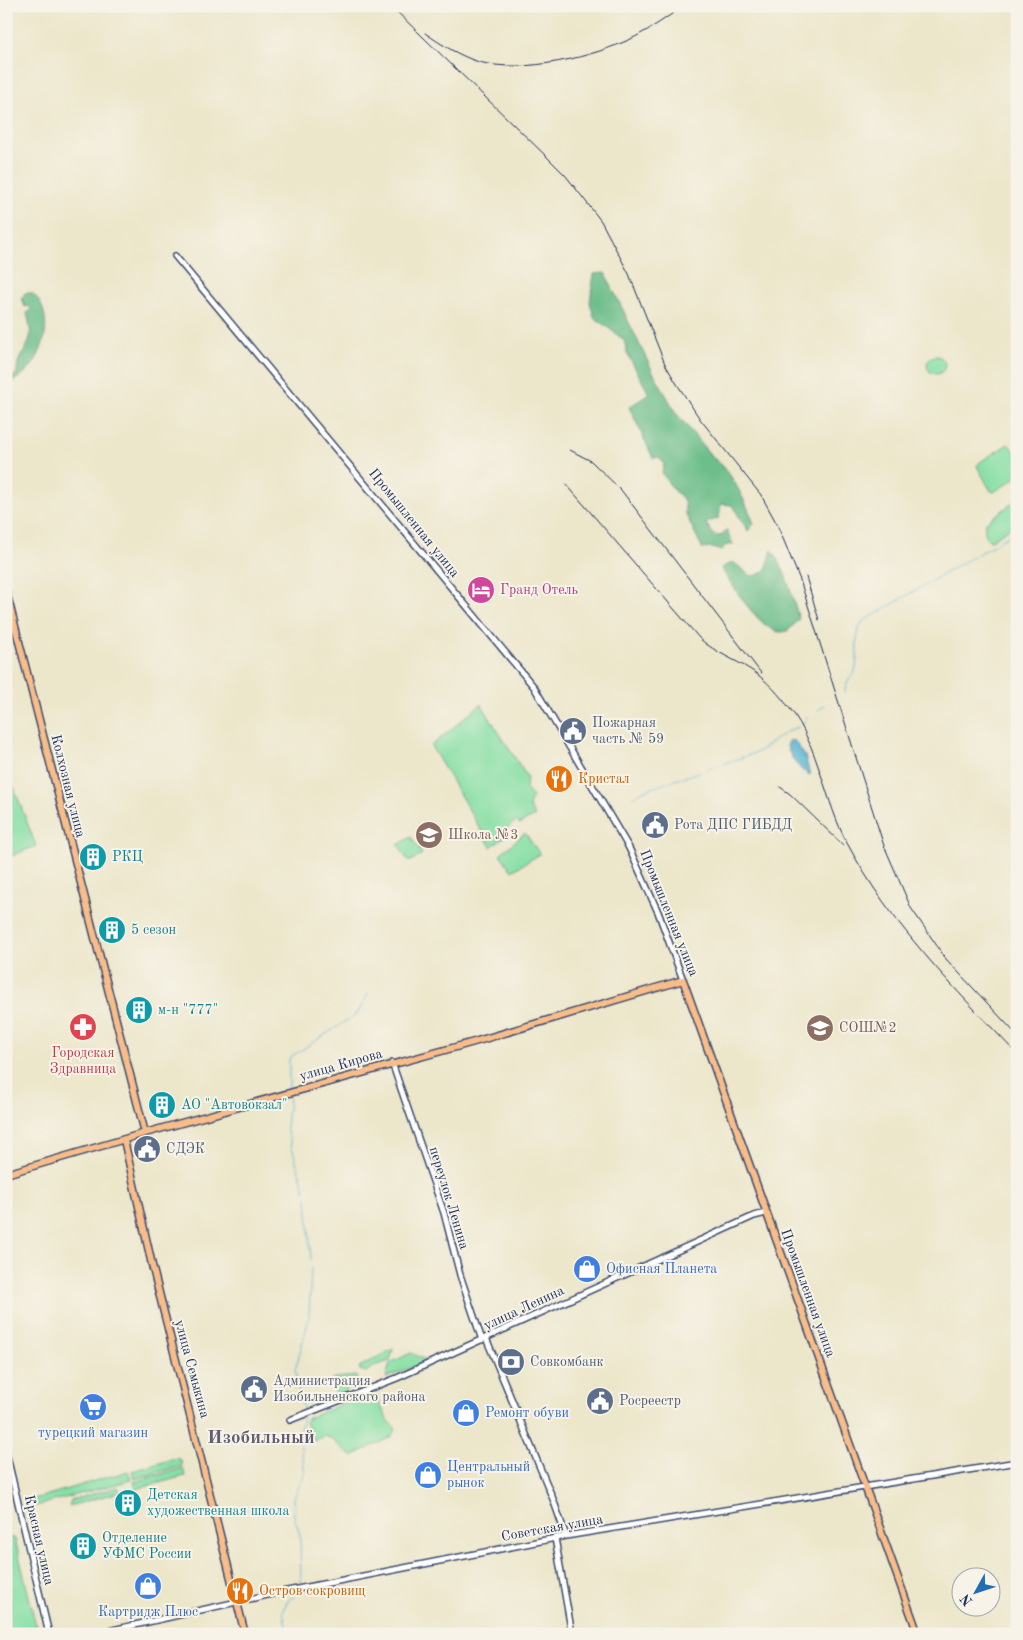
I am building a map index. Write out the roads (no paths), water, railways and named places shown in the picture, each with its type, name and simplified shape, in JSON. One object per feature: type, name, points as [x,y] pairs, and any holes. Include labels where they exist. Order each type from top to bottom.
[{"type":"main road","name":"Колхозная улица","points":[[6,591],[116,1027],[145,1133]]},
{"type":"main road","name":"улица Кирова","points":[[6,1174],[145,1133],[474,1042],[683,980]]},
{"type":"main road","name":"Промышленная улица","points":[[683,980],[918,1634]]},
{"type":"main road","name":"улица Семыкина","points":[[124,1140],[150,1256],[245,1634]]},
{"type":"street","name":"Промышленная улица","points":[[175,256],[534,687],[629,848],[658,912],[683,980]]},
{"type":"street","name":"переулок Ленина","points":[[392,1064],[444,1213],[460,1275],[484,1339],[553,1499],[566,1536]]},
{"type":"street","name":"улица Ленина","points":[[290,1420],[307,1415],[484,1339],[754,1216],[766,1213]]},
{"type":"street","name":"Красная улица","points":[[6,1452],[49,1634]]},
{"type":"street","name":"Советская улица","points":[[94,1634],[308,1586],[555,1538],[1017,1462]]},
{"type":"street","points":[[555,1538],[572,1634]]},
{"type":"water","points":[[794,740],[805,756],[810,775],[799,767],[791,755],[787,746],[789,741]]},
{"type":"waterway","points":[[978,554],[1017,531]]},
{"type":"waterway","points":[[845,692],[846,684],[856,668],[857,640],[862,622],[974,556]]},
{"type":"waterway","points":[[818,710],[825,705]]},
{"type":"waterway","points":[[803,724],[807,717]]},
{"type":"waterway","points":[[707,769],[755,753],[785,733],[798,727]]},
{"type":"waterway","points":[[633,797],[643,791],[699,772]]},
{"type":"waterway","points":[[289,1090],[289,1058],[357,1014],[368,994]]},
{"type":"waterway","points":[[289,1097],[286,1128],[305,1190]]},
{"type":"waterway","points":[[307,1198],[311,1260]]},
{"type":"waterway","points":[[304,1412],[295,1371],[309,1318],[311,1268]]},
{"type":"waterway","points":[[301,1585],[300,1535],[294,1516],[294,1498],[305,1472],[299,1435],[303,1416]]},
{"type":"waterway","points":[[288,1634],[283,1612],[287,1602],[299,1592]]},
{"type":"railway","points":[[391,6],[566,176],[601,221],[629,274],[665,364],[700,419],[761,495],[777,524],[800,580],[883,843],[911,908],[946,959],[1017,1035]]},
{"type":"railway","points":[[448,6],[485,6]]},
{"type":"railway","points":[[425,33],[451,50],[479,62],[497,65],[537,65],[579,57],[618,44],[648,30],[683,6]]},
{"type":"railway","points":[[570,450],[591,461],[621,490],[761,673]]},
{"type":"railway","points":[[566,484],[700,639],[757,674],[773,688],[791,710],[808,739],[840,827],[864,873],[903,928],[947,980],[1017,1054]]},
{"type":"railway","points":[[806,577],[819,620]]},
{"type":"railway","points":[[780,787],[790,794],[845,847]]},
{"type":"place","name":"Гранд Отель","points":[[481,590]]},
{"type":"place","name":"Пожарная часть № 59","points":[[573,731]]},
{"type":"place","name":"Кристал","points":[[559,779]]},
{"type":"place","name":"Рота ДПС ГИБДД","points":[[655,825]]},
{"type":"place","name":"Школа №3","points":[[429,835]]},
{"type":"place","name":"РКЦ","points":[[93,857]]},
{"type":"place","name":"5 сезон","points":[[112,930]]},
{"type":"place","name":"м-н \"777\"","points":[[139,1010]]},
{"type":"place","name":"Городская Здравница","points":[[83,1027]]},
{"type":"place","name":"СОШ№2","points":[[820,1028]]},
{"type":"place","name":"АО \"Автовокзал\"","points":[[162,1105]]},
{"type":"place","name":"СДЭК","points":[[147,1149]]},
{"type":"place","name":"Офисная Планета","points":[[587,1269]]},
{"type":"place","name":"Совкомбанк","points":[[511,1362]]},
{"type":"place","name":"Администрация Изобильненского района","points":[[254,1389]]},
{"type":"place","name":"Росреестр","points":[[600,1401]]},
{"type":"place","name":"турецкий магазин","points":[[93,1407]]},
{"type":"place","name":"Ремонт обуви","points":[[466,1413]]},
{"type":"place","name":"Центральный рынок","points":[[428,1475]]},
{"type":"place","name":"Детская художественная школа","points":[[128,1503]]},
{"type":"place","name":"Отделение УФМС России","points":[[83,1546]]},
{"type":"place","name":"Картридж Плюс","points":[[148,1586]]},
{"type":"place","name":"Остров сокровищ","points":[[240,1591]]},
{"type":"district","name":"Изобильный","points":[[261,1438]]}]
